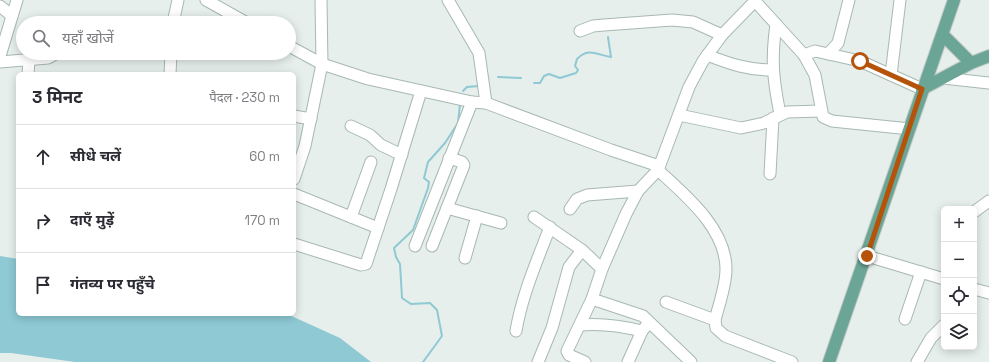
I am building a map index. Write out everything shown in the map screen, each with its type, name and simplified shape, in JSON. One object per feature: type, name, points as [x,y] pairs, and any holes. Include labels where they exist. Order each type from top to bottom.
[{"type":"main road","points":[[829,362],[867,256],[922,89],[943,35],[954,0]]},
{"type":"main road","points":[[943,35],[971,63]]},
{"type":"main road","points":[[922,89],[971,63],[989,56]]},
{"type":"street","points":[[0,55],[4,26],[12,16],[17,0]]},
{"type":"street","points":[[175,16],[178,0]]},
{"type":"street","points":[[206,0],[235,16]]},
{"type":"street","points":[[296,172],[311,119],[322,64],[321,0]]},
{"type":"street","points":[[448,0],[479,53],[486,103]]},
{"type":"street","points":[[585,362],[567,353],[592,299],[602,269],[638,191],[659,168],[689,87],[707,55],[722,35],[754,0],[804,56],[815,75],[822,117],[832,121],[910,129]]},
{"type":"street","points":[[828,54],[838,43],[848,0]]},
{"type":"street","points":[[891,75],[900,0]]},
{"type":"street","points":[[0,6],[12,16]]},
{"type":"street","points":[[580,31],[599,25],[672,20],[693,22],[722,35]]},
{"type":"street","points":[[770,174],[776,116],[772,53],[776,24]]},
{"type":"street","points":[[296,50],[322,64],[368,79],[472,102],[486,103],[659,168],[704,217],[717,235],[724,253],[726,269],[715,320],[716,328],[725,336],[792,362]]},
{"type":"street","points":[[804,56],[815,51],[860,61],[922,89]]},
{"type":"street","points":[[707,55],[738,67],[753,70],[772,70]]},
{"type":"street","points":[[0,62],[29,60],[28,72]]},
{"type":"street","points":[[170,72],[171,60]]},
{"type":"street","points":[[943,78],[989,83]]},
{"type":"street","points":[[296,245],[364,265],[367,262],[421,91]]},
{"type":"street","points":[[415,246],[472,102]]},
{"type":"street","points":[[679,115],[741,128],[752,127],[787,112],[821,111]]},
{"type":"street","points":[[296,116],[311,119]]},
{"type":"street","points":[[351,126],[370,135],[381,146],[402,155]]},
{"type":"street","points":[[432,246],[464,165],[462,162],[450,158]]},
{"type":"street","points":[[351,217],[371,162]]},
{"type":"street","points":[[570,209],[577,199],[587,195],[638,191]]},
{"type":"street","points":[[296,195],[378,228]]},
{"type":"street","points":[[977,210],[989,201]]},
{"type":"street","points":[[448,208],[501,223]]},
{"type":"street","points":[[465,258],[477,216]]},
{"type":"street","points":[[534,217],[582,250],[602,269]]},
{"type":"street","points":[[516,331],[518,316],[550,227]]},
{"type":"street","points":[[538,362],[552,328],[569,267],[582,250]]},
{"type":"street","points":[[867,256],[941,278]]},
{"type":"street","points":[[905,319],[921,272]]},
{"type":"street","points":[[592,299],[643,316],[646,327],[628,362]]},
{"type":"street","points":[[666,302],[715,320]]},
{"type":"street","points":[[580,325],[595,323],[646,327],[691,362]]},
{"type":"street","points":[[917,362],[931,338],[941,328]]},
{"type":"water","points":[[0,256],[16,259],[16,316],[291,316],[340,338],[371,362],[75,362],[11,353],[0,353]]},
{"type":"waterway","points":[[534,83],[540,83],[544,76],[549,74],[560,78],[576,73],[578,70],[575,66],[577,59],[585,53],[593,53],[611,57],[608,37]]},
{"type":"waterway","points":[[498,77],[521,78]]},
{"type":"waterway","points":[[463,91],[467,87],[479,86]]},
{"type":"waterway","points":[[423,362],[442,336],[437,310],[430,303],[411,304],[402,298],[400,264],[396,257],[394,248],[413,230],[428,188],[429,182],[424,178],[428,162],[445,143],[458,123],[460,104]]},
{"type":"route","points":[[860,61],[922,89],[867,256]]}]
